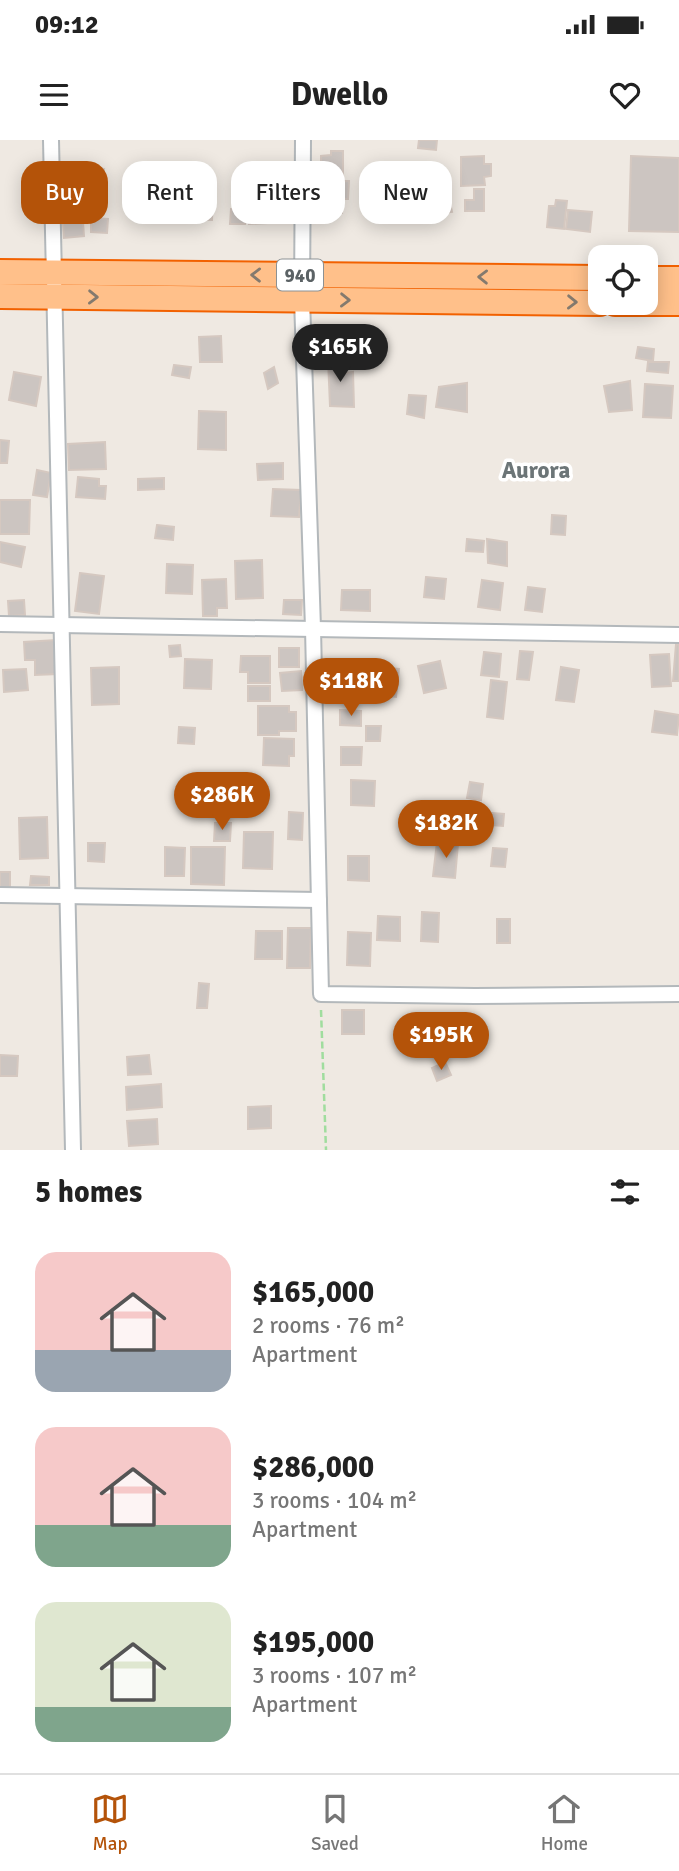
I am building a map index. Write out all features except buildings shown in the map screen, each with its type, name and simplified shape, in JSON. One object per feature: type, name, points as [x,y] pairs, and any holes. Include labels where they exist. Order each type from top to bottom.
[{"type":"highway","name":"940","points":[[0,272],[55,285]]},
{"type":"highway","name":"940","points":[[0,296],[55,285],[302,287],[588,278]]},
{"type":"highway","points":[[658,279],[679,279]]},
{"type":"highway","name":"940","points":[[302,287],[588,302]]},
{"type":"highway","points":[[658,303],[679,303]]},
{"type":"street","points":[[51,140],[73,1150]]},
{"type":"street","points":[[303,140],[302,287],[321,994],[679,994]]},
{"type":"street","points":[[0,624],[679,635]]},
{"type":"street","points":[[0,895],[319,900]]},
{"type":"path","points":[[321,994],[326,1150]]},
{"type":"district","name":"Aurora","points":[[536,470]]}]
